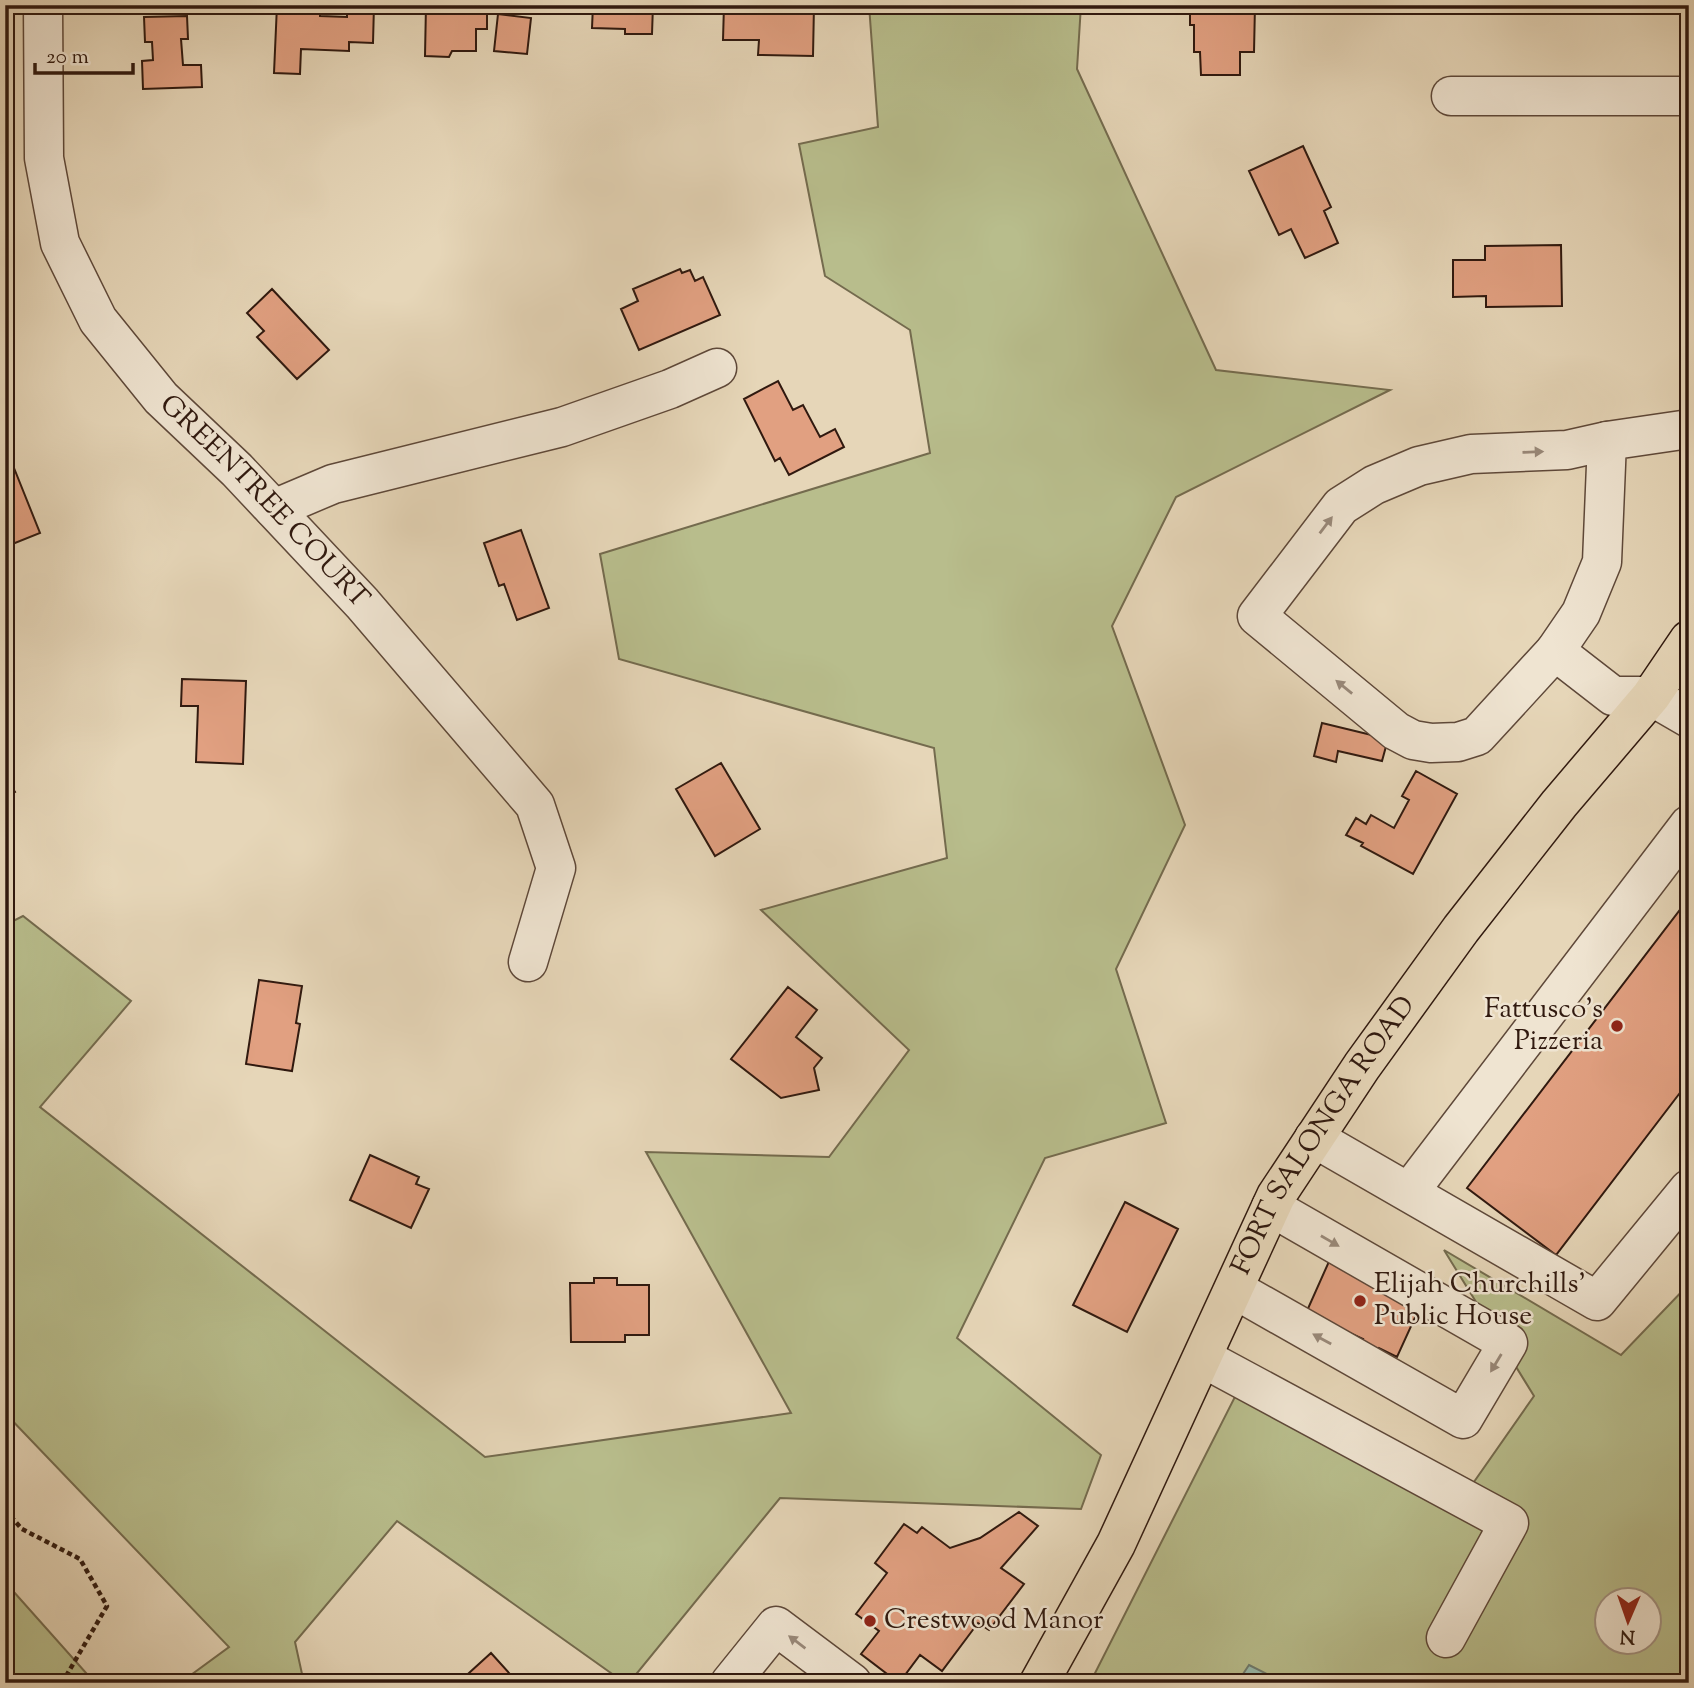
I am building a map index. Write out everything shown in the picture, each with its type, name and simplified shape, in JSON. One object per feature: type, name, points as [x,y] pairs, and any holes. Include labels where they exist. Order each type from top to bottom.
[{"type":"main road","name":"FORT SALONGA ROAD","points":[[1039,1683],[1116,1544],[1276,1196],[1362,1066],[1461,929],[1559,804],[1651,696],[1689,640]]},
{"type":"street","name":"GREENTREE COURT","points":[[43,5],[44,158],[60,243],[98,320],[161,397],[237,470],[362,603],[535,805],[556,869],[528,962]]},
{"type":"street","points":[[1451,96],[1689,96]]},
{"type":"street","points":[[274,509],[333,484],[562,427],[670,389],[717,368]]},
{"type":"street","points":[[1606,441],[1602,562],[1581,613],[1555,651],[1477,736],[1458,742],[1431,743],[1413,740],[1396,731],[1256,616],[1340,506],[1374,485],[1419,466],[1471,454],[1567,450],[1606,441],[1689,429]]},
{"type":"street","points":[[1555,651],[1613,695],[1651,696],[1689,718]]},
{"type":"street","points":[[1409,1192],[1689,825]]},
{"type":"street","points":[[1314,1138],[1597,1301],[1689,1189]]},
{"type":"street","points":[[1234,1289],[1463,1419],[1508,1343],[1271,1207]]},
{"type":"street","points":[[1203,1358],[1509,1523],[1446,1638]]},
{"type":"street","points":[[730,1683],[776,1626],[852,1683]]},
{"type":"path","points":[[5,1510],[22,1529],[80,1559],[107,1606],[62,1683]]},
{"type":"green space","points":[[869,5],[1081,5],[1077,69],[1216,370],[1390,390],[1176,497],[1112,626],[1185,825],[1116,969],[1166,1123],[1045,1158],[957,1338],[1101,1455],[1081,1509],[780,1498],[629,1683],[625,1683],[397,1521],[295,1642],[304,1683],[180,1683],[229,1647],[5,1413],[5,925],[23,916],[131,1001],[40,1107],[485,1457],[791,1413],[646,1152],[829,1157],[909,1050],[761,910],[947,858],[934,748],[619,659],[600,554],[930,453],[910,330],[825,276],[799,144],[878,127]]},
{"type":"green space","points":[[1444,1250],[1621,1355],[1689,1284],[1689,1683],[1090,1683],[1246,1375],[1469,1489],[1534,1396]]},
{"type":"green space","points":[[5,1582],[95,1683],[5,1683]]},
{"type":"shaded area","points":[[1249,1665],[1285,1683],[1237,1683]]},
{"type":"building","points":[[277,5],[320,5],[320,16],[347,17],[347,5],[374,5],[373,43],[349,42],[349,51],[301,49],[300,74],[274,73]]},
{"type":"building","points":[[426,5],[487,5],[487,29],[476,29],[476,51],[452,51],[449,57],[425,56]]},
{"type":"building","points":[[593,5],[653,5],[652,34],[625,34],[625,29],[592,28]]},
{"type":"building","points":[[724,5],[814,5],[813,56],[758,55],[759,40],[723,40]]},
{"type":"building","points":[[1197,5],[1255,5],[1254,52],[1240,52],[1240,75],[1201,75],[1200,52],[1194,52],[1194,25],[1190,25],[1190,8],[1197,8]]},
{"type":"building","points":[[498,14],[531,18],[527,54],[494,51]]},
{"type":"building","points":[[187,16],[188,39],[181,39],[183,65],[201,65],[202,87],[143,89],[142,61],[153,60],[152,42],[145,42],[144,17]]},
{"type":"building","points":[[1303,146],[1331,207],[1324,211],[1338,243],[1305,258],[1291,229],[1279,235],[1249,171]]},
{"type":"building","points":[[1561,245],[1562,306],[1486,307],[1486,296],[1453,297],[1453,260],[1485,260],[1485,246]]},
{"type":"building","points":[[680,269],[682,273],[690,270],[695,281],[703,277],[720,315],[639,350],[621,309],[638,301],[633,289]]},
{"type":"building","points":[[272,289],[329,350],[297,379],[257,337],[264,331],[247,313]]},
{"type":"building","points":[[778,381],[793,410],[803,405],[820,437],[835,429],[844,447],[789,475],[780,458],[775,461],[744,399]]},
{"type":"building","points":[[12,463],[40,533],[5,547],[5,465]]},
{"type":"building","points":[[521,530],[549,608],[517,620],[504,584],[499,586],[484,543]]},
{"type":"building","points":[[182,679],[246,681],[243,764],[196,762],[198,706],[181,706]]},
{"type":"building","points":[[1322,723],[1388,739],[1382,761],[1338,751],[1336,762],[1314,756]]},
{"type":"building","points":[[721,763],[760,829],[715,856],[676,789]]},
{"type":"building","points":[[1416,771],[1457,794],[1413,874],[1346,835],[1356,818],[1366,824],[1371,815],[1394,828],[1409,800],[1402,796]]},
{"type":"building","points":[[5,777],[15,792],[5,798]]},
{"type":"building","points":[[1689,898],[1689,1081],[1556,1255],[1467,1188]]},
{"type":"building","points":[[259,980],[302,986],[296,1023],[300,1024],[292,1071],[246,1064]]},
{"type":"building","points":[[788,987],[817,1010],[796,1037],[822,1058],[814,1068],[819,1090],[781,1098],[731,1059]]},
{"type":"building","points":[[370,1155],[419,1177],[416,1184],[429,1189],[411,1228],[350,1200]]},
{"type":"building","points":[[1125,1202],[1178,1229],[1127,1332],[1073,1305]]},
{"type":"building","points":[[1331,1257],[1423,1300],[1397,1357],[1379,1348],[1374,1359],[1357,1351],[1363,1339],[1306,1313]]},
{"type":"building","points":[[594,1278],[617,1278],[617,1285],[649,1285],[649,1335],[625,1335],[625,1342],[571,1342],[570,1283],[594,1283]]},
{"type":"building","points":[[1019,1512],[1038,1526],[1001,1568],[1024,1584],[989,1630],[978,1623],[942,1671],[920,1655],[899,1683],[861,1654],[879,1631],[856,1614],[887,1573],[875,1563],[904,1524],[917,1533],[922,1527],[950,1548],[980,1538]]},
{"type":"building","points":[[491,1653],[518,1683],[458,1683]]},
{"type":"place","name":"Fattusco's Pizzeria","points":[[1617,1026]]},
{"type":"place","name":"Elijah Churchills' Public House","points":[[1360,1301]]},
{"type":"place","name":"Crestwood Manor","points":[[870,1621]]}]
